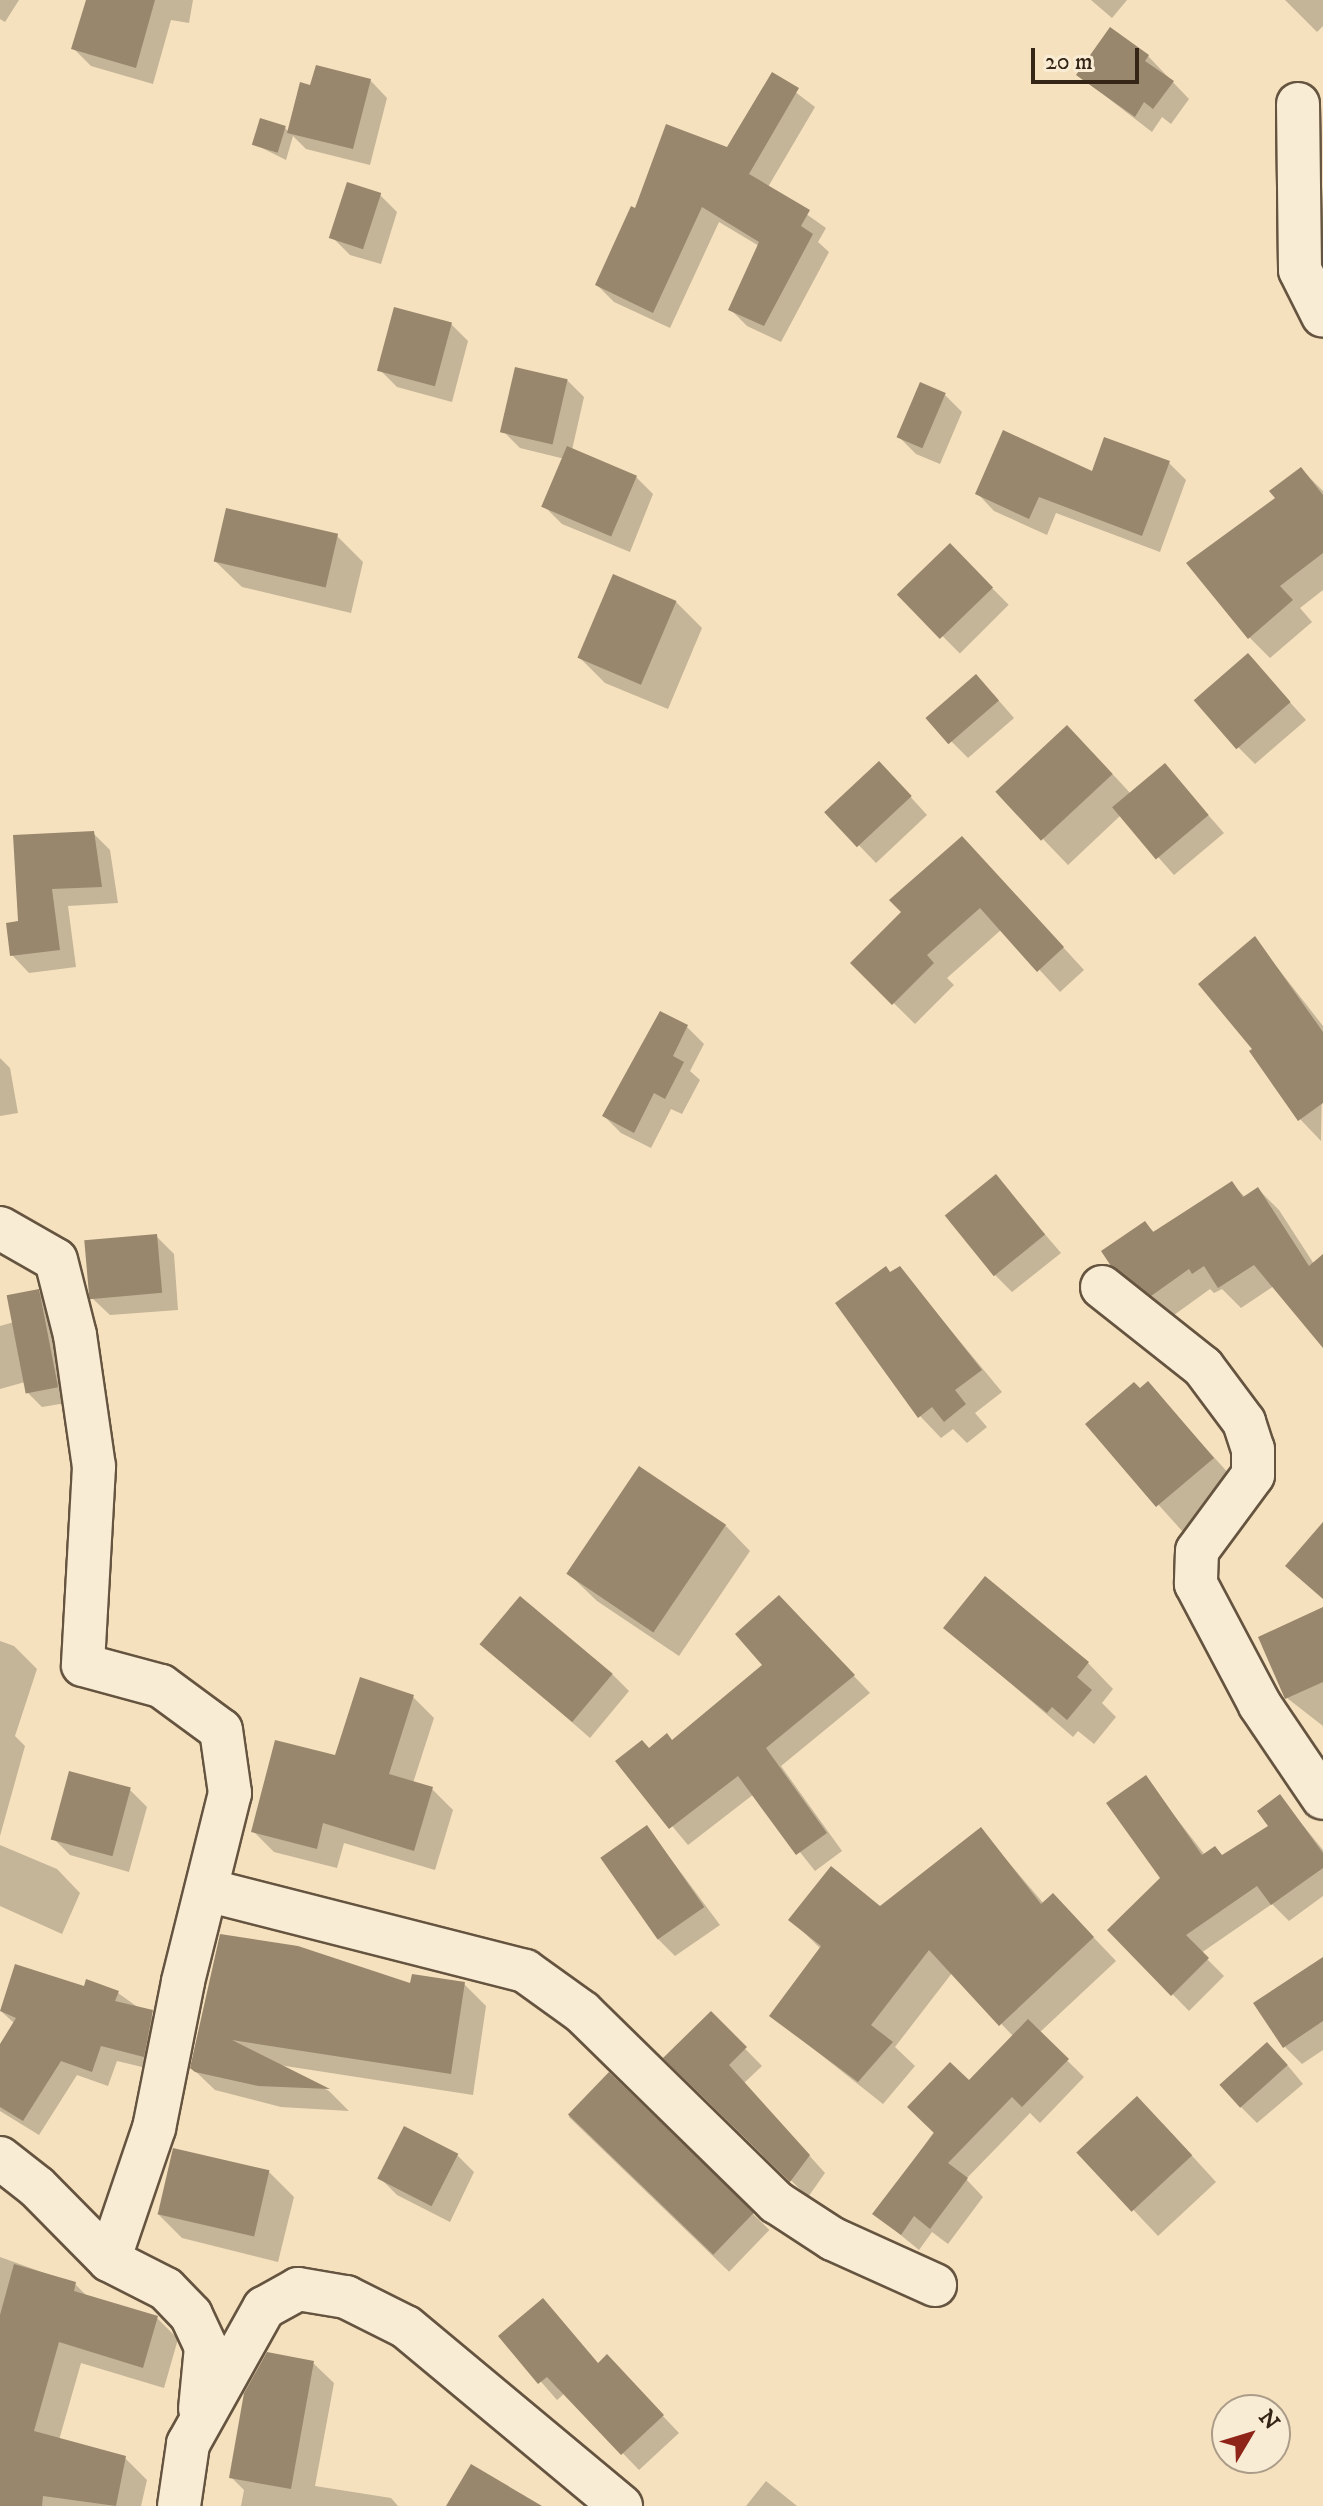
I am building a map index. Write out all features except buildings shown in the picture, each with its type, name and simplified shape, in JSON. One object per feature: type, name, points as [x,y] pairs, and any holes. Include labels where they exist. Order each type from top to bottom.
[{"type":"street","points":[[1298,104],[1300,270],[1323,316]]},
{"type":"street","points":[[0,1228],[56,1260],[75,1335],[94,1467],[83,1665],[161,1686],[221,1730],[230,1793],[183,1982],[154,2128],[109,2260]]},
{"type":"street","points":[[1102,1287],[1203,1367],[1244,1422],[1253,1449],[1253,1475],[1197,1551],[1196,1584],[1260,1705],[1323,1798]]},
{"type":"street","points":[[207,1890],[525,1971],[582,2012],[776,2202],[833,2239],[935,2285]]},
{"type":"street","points":[[0,2158],[37,2187],[109,2260],[166,2289],[191,2315],[206,2347],[199,2426]]},
{"type":"street","points":[[179,2506],[188,2444],[264,2308],[298,2289],[346,2297],[406,2327],[621,2506]]}]
